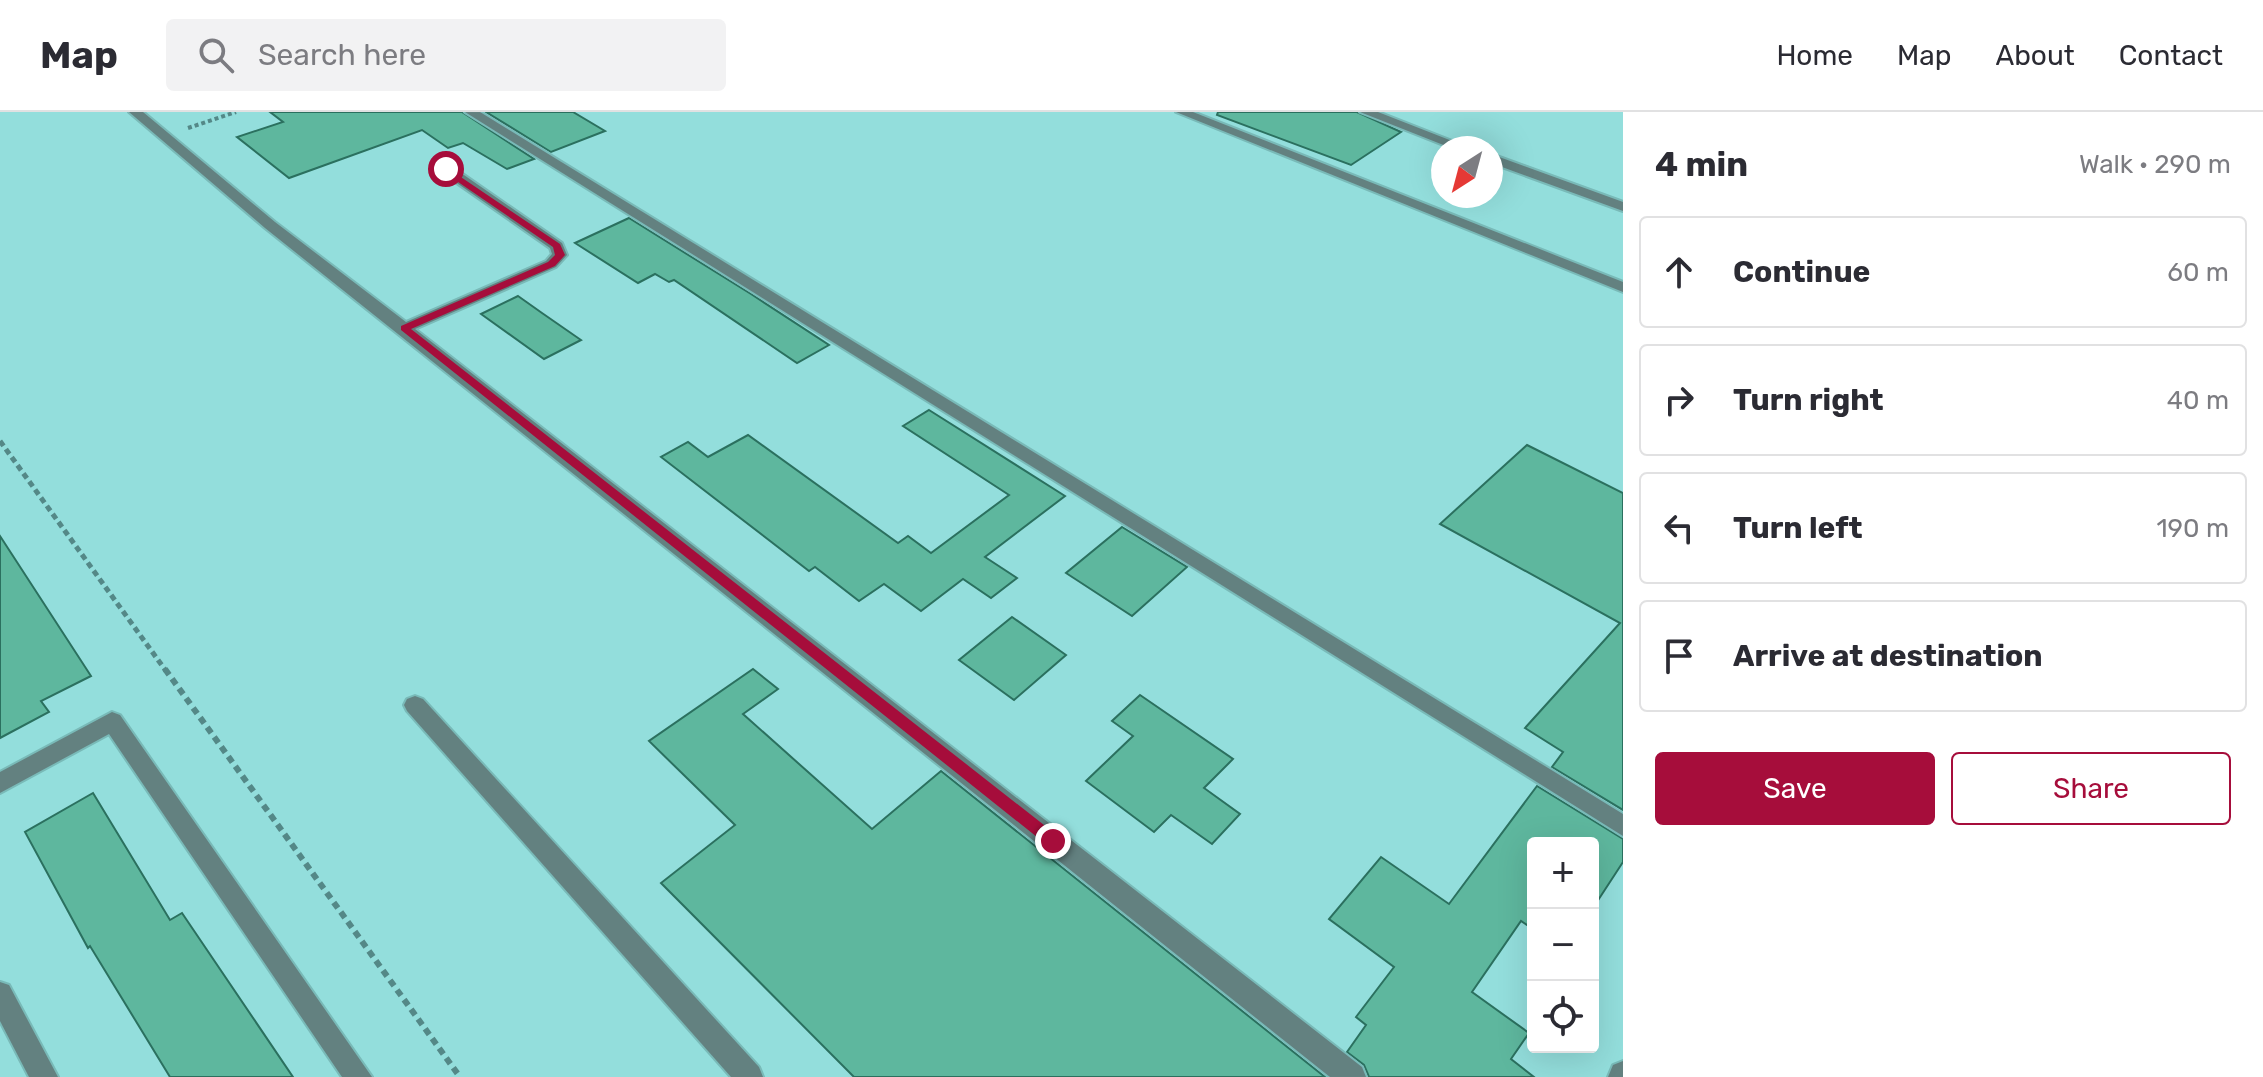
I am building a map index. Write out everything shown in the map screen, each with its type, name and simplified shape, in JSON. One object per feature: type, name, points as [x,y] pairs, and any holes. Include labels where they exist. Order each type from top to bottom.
[{"type":"street","points":[[135,112],[270,225],[1352,1077]]},
{"type":"street","points":[[471,112],[1623,826]]},
{"type":"street","points":[[1182,112],[1623,287]]},
{"type":"street","points":[[1366,112],[1431,136]]},
{"type":"street","points":[[1503,162],[1623,207]]},
{"type":"street","points":[[404,328],[551,264],[560,255],[557,246],[446,169]]},
{"type":"street","points":[[415,705],[749,1077]]},
{"type":"street","points":[[0,783],[112,721],[358,1077]]},
{"type":"street","points":[[0,994],[44,1077]]},
{"type":"path","points":[[164,136],[236,112]]},
{"type":"path","points":[[0,441],[460,1077]]},
{"type":"building","points":[[270,112],[462,112],[534,159],[507,169],[463,143],[448,148],[422,130],[289,178],[237,137],[283,122]]},
{"type":"building","points":[[486,112],[573,112],[605,131],[551,152]]},
{"type":"building","points":[[1218,112],[1357,112],[1401,132],[1351,165],[1217,115]]},
{"type":"building","points":[[629,218],[829,345],[797,363],[674,280],[669,282],[655,274],[638,283],[575,243]]},
{"type":"building","points":[[518,296],[581,340],[544,359],[481,314]]},
{"type":"building","points":[[929,410],[1065,496],[985,557],[1017,578],[991,598],[963,579],[921,611],[884,584],[859,601],[815,567],[809,571],[661,457],[688,442],[708,457],[748,435],[898,543],[908,536],[931,553],[1009,495],[903,426]]},
{"type":"building","points":[[1527,445],[1623,493],[1623,810],[1552,767],[1563,752],[1525,728],[1620,623],[1440,524]]},
{"type":"building","points":[[1122,527],[1187,567],[1132,616],[1066,573]]},
{"type":"building","points":[[0,536],[91,676],[41,701],[49,712],[0,738]]},
{"type":"building","points":[[1012,617],[1066,655],[1014,700],[959,660]]},
{"type":"building","points":[[753,669],[778,689],[743,714],[872,829],[941,771],[1325,1077],[854,1077],[661,883],[735,825],[649,741]]},
{"type":"building","points":[[1140,695],[1233,759],[1204,788],[1240,814],[1212,844],[1171,815],[1154,832],[1086,781],[1133,736],[1112,721]]},
{"type":"building","points":[[1537,786],[1623,839],[1623,862],[1599,899],[1599,837],[1527,837],[1527,925],[1521,921],[1472,992],[1527,1032],[1511,1059],[1534,1077],[1369,1077],[1364,1065],[1347,1052],[1366,1025],[1356,1017],[1394,967],[1329,919],[1381,857],[1449,904]]},
{"type":"building","points":[[93,793],[170,920],[182,913],[293,1077],[170,1077],[90,946],[88,948],[25,832]]},
{"type":"route","points":[[446,169],[557,246],[560,255],[551,264],[404,328],[1053,841]]}]
